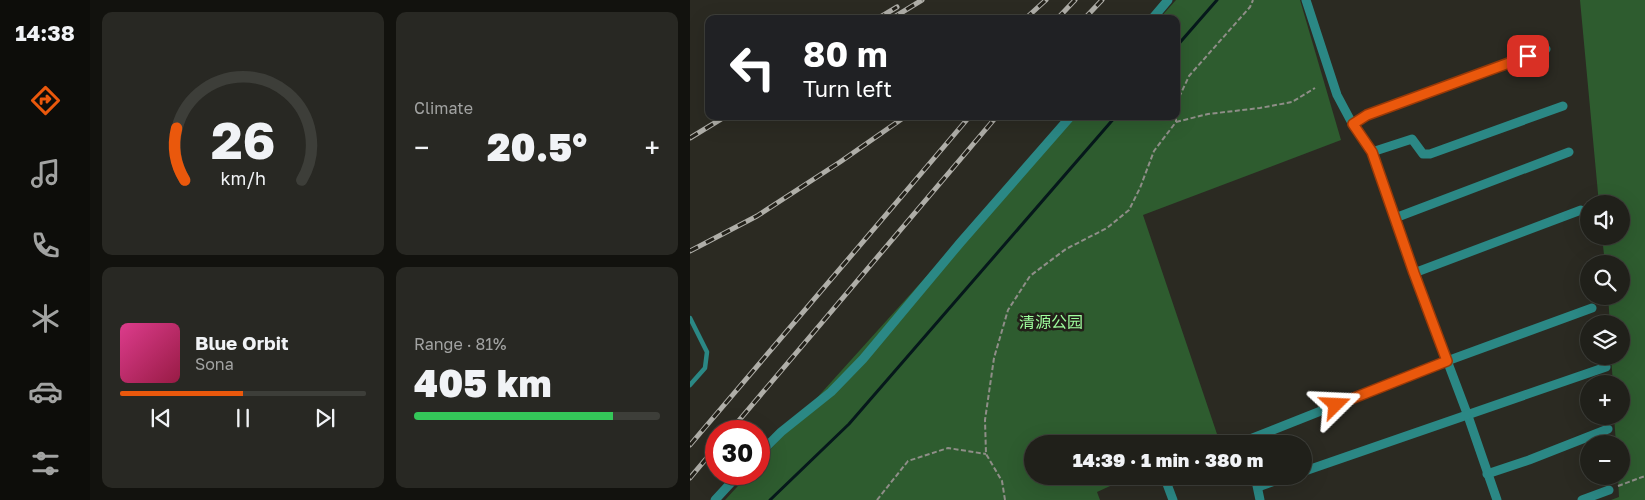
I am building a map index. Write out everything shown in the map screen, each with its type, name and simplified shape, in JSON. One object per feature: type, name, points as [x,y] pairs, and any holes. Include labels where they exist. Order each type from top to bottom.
[{"type":"street","points":[[1155,15],[1168,0]]},
{"type":"street","points":[[1306,0],[1337,95],[1353,124],[1372,152],[1414,273],[1468,416],[1496,500]]},
{"type":"street","points":[[1353,124],[1367,115],[1546,49]]},
{"type":"street","points":[[1372,152],[1412,139],[1423,154],[1430,154],[1563,106]]},
{"type":"street","points":[[770,443],[831,392],[863,359],[1068,120]]},
{"type":"street","points":[[1395,218],[1569,152]]},
{"type":"street","points":[[1414,273],[1580,210]]},
{"type":"street","points":[[1259,435],[1447,361],[1592,308]]},
{"type":"street","points":[[1312,469],[1606,367]]},
{"type":"street","points":[[1487,474],[1529,460],[1608,429]]},
{"type":"street","points":[[715,500],[729,485]]},
{"type":"street","points":[[1167,485],[1173,500]]},
{"type":"street","points":[[1260,500],[1258,486],[1261,485]]},
{"type":"street","points":[[1582,500],[1609,490]]},
{"type":"lane","points":[[690,318],[707,352],[705,368],[690,385]]},
{"type":"path","points":[[1180,95],[1189,76],[1250,7],[1253,0]]},
{"type":"path","points":[[1005,500],[1002,481],[986,454],[985,420],[994,358],[1008,310],[1030,276],[1066,249],[1107,228],[1129,210],[1140,188],[1154,151],[1176,122],[1208,114],[1292,102],[1316,88]]},
{"type":"path","points":[[877,500],[908,461],[948,448],[986,454]]},
{"type":"path","points":[[1609,490],[1645,476]]},
{"type":"green space","name":"清源公园","points":[[1176,0],[1300,0],[1341,140],[1143,215],[1217,435],[1024,435],[1024,485],[1112,485],[1097,492],[1100,500],[725,500],[739,485],[770,485],[770,450],[1067,120],[1180,120],[1180,15],[1163,15]]},
{"type":"green space","points":[[1580,0],[1645,0],[1645,500],[1611,500],[1619,497],[1618,485],[1630,485],[1630,435],[1615,435],[1615,425],[1630,425],[1630,375],[1612,375],[1612,365],[1630,365],[1630,315],[1609,315],[1609,305],[1630,305],[1630,255],[1604,255],[1603,245],[1630,245],[1630,195],[1598,195]]},
{"type":"waterway","points":[[1180,42],[1217,0]]},
{"type":"waterway","points":[[770,500],[849,424],[1113,120]]},
{"type":"railway","points":[[898,15],[922,0]]},
{"type":"railway","points":[[1029,15],[1046,0]]},
{"type":"railway","points":[[1061,15],[1075,0]]},
{"type":"railway","points":[[1088,15],[1102,0]]},
{"type":"railway","points":[[884,15],[897,7]]},
{"type":"railway","points":[[690,138],[719,120]]},
{"type":"railway","points":[[690,251],[757,216],[900,120]]},
{"type":"railway","points":[[690,445],[967,120]]},
{"type":"railway","points":[[739,420],[994,120]]},
{"type":"railway","points":[[690,478],[705,460]]},
{"type":"route","points":[[1336,405],[1447,361],[1372,152],[1353,124],[1367,115],[1528,56]]}]
